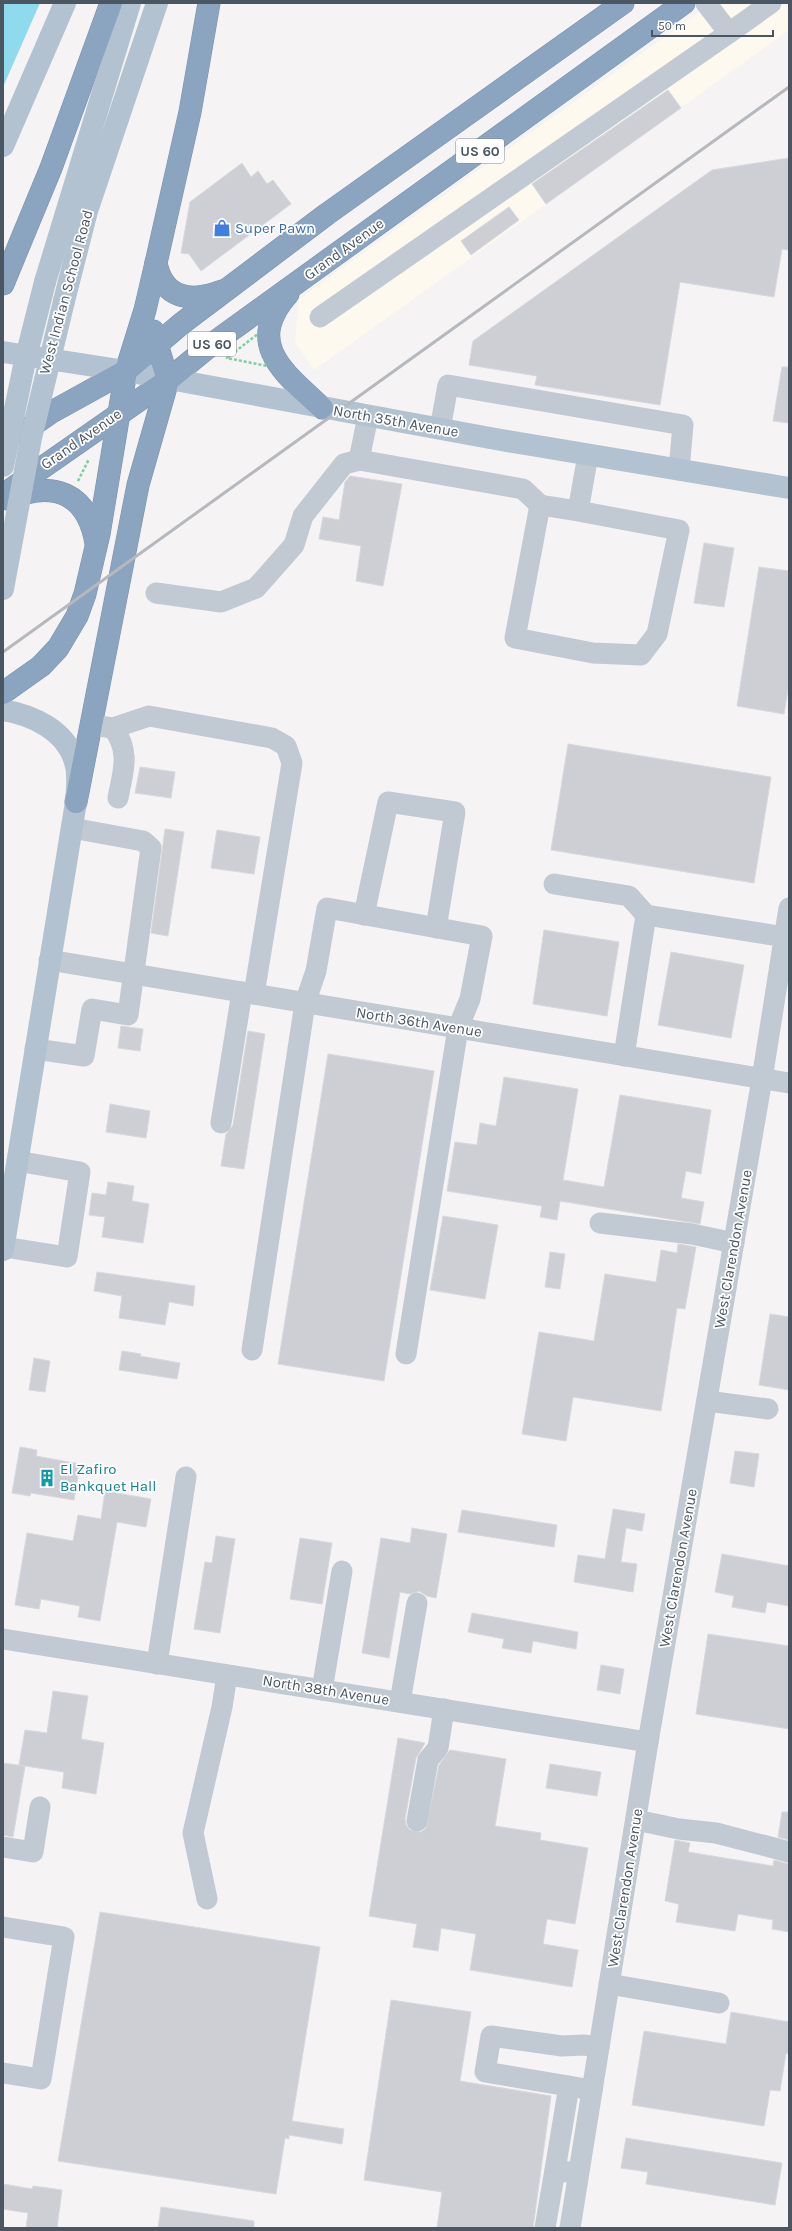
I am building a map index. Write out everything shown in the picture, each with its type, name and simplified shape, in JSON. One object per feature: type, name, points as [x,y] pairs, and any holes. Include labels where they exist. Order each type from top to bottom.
[{"type":"highway","points":[[5,279],[51,168],[111,3]]},
{"type":"highway","points":[[3,693],[41,666],[69,632],[85,594],[96,548],[126,372],[145,310],[190,112],[209,3]]},
{"type":"highway","name":"US 60","points":[[3,446],[50,413],[126,372],[158,344],[327,214],[623,3]]},
{"type":"highway","name":"Grand Avenue","points":[[3,495],[168,380],[212,344],[684,3]]},
{"type":"highway","points":[[156,263],[159,276],[166,287],[185,296],[201,297],[232,288]]},
{"type":"highway","points":[[305,278],[287,295],[274,314],[270,340],[272,353],[282,371],[322,408]]},
{"type":"highway","points":[[76,802],[90,724],[114,612],[138,485],[168,380],[158,344],[145,310]]},
{"type":"highway","points":[[3,501],[21,494],[41,489],[68,496],[83,509],[89,519],[96,548]]},
{"type":"main road","points":[[3,146],[65,3]]},
{"type":"main road","name":"West Indian School Road","points":[[3,466],[25,361],[45,282],[130,3]]},
{"type":"main road","name":"West Indian School Road","points":[[3,589],[31,438],[87,211],[157,3]]},
{"type":"main road","name":"North 35th Avenue","points":[[3,352],[126,372],[588,455],[789,488]]},
{"type":"main road","points":[[3,710],[27,715],[50,728],[66,745],[76,763],[76,802],[3,1249]]},
{"type":"street","points":[[706,3],[729,33]]},
{"type":"street","points":[[320,317],[771,3]]},
{"type":"street","points":[[440,429],[448,385],[683,425],[679,470]]},
{"type":"street","points":[[359,460],[368,416]]},
{"type":"street","points":[[578,511],[588,455]]},
{"type":"street","points":[[156,593],[221,602],[256,588],[294,544],[303,516],[344,464],[359,460],[523,489],[540,505],[679,530],[657,634],[641,655],[593,653],[515,638],[540,505]]},
{"type":"street","points":[[90,724],[113,728],[149,716],[272,738],[286,746],[292,763],[248,993],[221,1123]]},
{"type":"street","points":[[113,728],[121,739],[125,758],[118,798]]},
{"type":"street","points":[[364,915],[388,802],[455,812],[436,928]]},
{"type":"street","points":[[35,1049],[84,1056],[92,1009],[128,1015],[151,848],[143,841],[72,828]]},
{"type":"street","points":[[554,884],[629,896],[646,915],[785,937]]},
{"type":"street","points":[[252,1350],[305,1003],[316,971],[327,908],[482,936],[470,999],[458,1028],[406,1354]]},
{"type":"street","name":"West Clarendon Avenue","points":[[570,2228],[648,1742],[762,1079],[789,908]]},
{"type":"street","points":[[624,1056],[646,915]]},
{"type":"street","name":"North 36th Avenue","points":[[49,960],[789,1083]]},
{"type":"street","points":[[3,1249],[66,1257],[80,1172],[17,1160]]},
{"type":"street","points":[[600,1223],[692,1234],[734,1243]]},
{"type":"street","points":[[707,1401],[768,1409]]},
{"type":"street","points":[[157,1664],[186,1477]]},
{"type":"street","points":[[322,1690],[342,1571]]},
{"type":"street","points":[[400,1702],[417,1603]]},
{"type":"street","name":"North 38th Avenue","points":[[3,1639],[648,1742]]},
{"type":"street","points":[[207,1899],[194,1833],[222,1707],[227,1675]]},
{"type":"street","points":[[417,1821],[428,1760],[438,1748],[444,1709]]},
{"type":"street","points":[[3,1847],[32,1852],[40,1807]]},
{"type":"street","points":[[636,1820],[679,1829],[716,1833],[789,1852]]},
{"type":"street","points":[[3,1927],[64,1937],[41,2079],[3,2073]]},
{"type":"street","points":[[609,1984],[719,2003]]},
{"type":"street","points":[[592,2090],[485,2072],[491,2036],[562,2046],[584,2045],[599,2047]]},
{"type":"street","points":[[546,2228],[570,2086]]},
{"type":"street","points":[[555,2170],[579,2174]]},
{"type":"path","points":[[259,333],[261,351],[267,366],[228,360],[227,358],[229,356],[259,333]]},
{"type":"path","points":[[75,487],[92,454]]},
{"type":"shaded area","points":[[712,3],[789,3],[789,30],[314,370],[295,342],[299,299]]},
{"type":"water","points":[[3,3],[40,3],[3,87]]},
{"type":"building","points":[[668,90],[681,108],[546,204],[532,184]]},
{"type":"building","points":[[789,158],[789,250],[782,249],[774,297],[680,282],[660,405],[535,385],[537,376],[469,365],[473,341],[712,170]]},
{"type":"building","name":"Super Pawn","points":[[242,163],[251,177],[258,171],[267,184],[273,180],[291,204],[201,271],[189,254],[181,253],[190,202]]},
{"type":"building","points":[[509,207],[519,220],[471,255],[461,241]]},
{"type":"building","points":[[782,367],[789,367],[789,423],[773,421]]},
{"type":"building","points":[[350,476],[402,484],[383,586],[356,581],[361,546],[319,539],[323,517],[339,520],[345,482]]},
{"type":"building","points":[[704,543],[734,548],[724,607],[694,603]]},
{"type":"building","points":[[759,567],[789,571],[789,683],[784,714],[737,706]]},
{"type":"building","points":[[568,744],[771,777],[754,883],[551,850]]},
{"type":"building","points":[[140,767],[175,772],[171,798],[135,793]]},
{"type":"building","points":[[165,829],[184,832],[168,936],[151,933]]},
{"type":"building","points":[[217,830],[260,837],[254,874],[211,868]]},
{"type":"building","points":[[544,930],[619,942],[607,1016],[533,1004]]},
{"type":"building","points":[[671,952],[744,965],[731,1038],[658,1025]]},
{"type":"building","points":[[121,1026],[143,1029],[140,1051],[118,1048]]},
{"type":"building","points":[[248,1031],[265,1034],[244,1169],[221,1166],[226,1134],[233,1125]]},
{"type":"building","points":[[328,1054],[434,1071],[384,1381],[278,1364]]},
{"type":"building","points":[[504,1077],[578,1089],[563,1180],[604,1187],[620,1095],[711,1110],[701,1174],[686,1171],[681,1198],[704,1202],[700,1224],[560,1201],[557,1220],[540,1217],[542,1206],[447,1191],[455,1142],[477,1145],[480,1123],[496,1126]]},
{"type":"building","points":[[110,1104],[150,1111],[146,1138],[106,1132]]},
{"type":"building","points":[[108,1182],[134,1186],[132,1201],[149,1204],[143,1243],[102,1237],[105,1217],[89,1215],[92,1193],[106,1195]]},
{"type":"building","points":[[443,1216],[498,1225],[485,1299],[430,1290]]},
{"type":"building","points":[[678,1244],[696,1247],[685,1309],[677,1308],[661,1411],[573,1397],[566,1441],[522,1434],[539,1332],[594,1341],[605,1274],[656,1282],[661,1250],[677,1253]]},
{"type":"building","points":[[550,1252],[565,1254],[560,1289],[545,1287]]},
{"type":"building","points":[[97,1272],[195,1286],[193,1306],[169,1302],[165,1325],[119,1318],[122,1296],[94,1291]]},
{"type":"building","points":[[770,1314],[789,1317],[789,1390],[759,1385]]},
{"type":"building","points":[[122,1351],[141,1354],[140,1356],[180,1363],[177,1379],[119,1370]]},
{"type":"building","points":[[34,1358],[50,1361],[45,1392],[29,1390]]},
{"type":"building","name":"El Zafiro Bankquet Hall","points":[[20,1447],[37,1450],[36,1456],[80,1464],[74,1500],[31,1493],[30,1496],[12,1493]]},
{"type":"building","points":[[735,1451],[759,1454],[754,1487],[730,1483]]},
{"type":"building","points":[[105,1491],[151,1499],[146,1527],[117,1522],[100,1621],[78,1617],[80,1606],[41,1599],[39,1609],[15,1605],[27,1533],[73,1541],[78,1515],[101,1519]]},
{"type":"building","points":[[613,1509],[645,1514],[642,1531],[626,1528],[621,1562],[637,1564],[633,1592],[574,1582],[578,1555],[605,1559]]},
{"type":"building","points":[[462,1510],[557,1525],[554,1547],[458,1532]]},
{"type":"building","points":[[412,1528],[447,1534],[436,1598],[427,1596],[419,1591],[410,1594],[400,1592],[389,1658],[362,1653],[381,1538],[410,1543]]},
{"type":"building","points":[[216,1536],[235,1539],[220,1633],[194,1629],[205,1562],[212,1563]]},
{"type":"building","points":[[300,1538],[332,1543],[322,1604],[290,1599]]},
{"type":"building","points":[[722,1554],[789,1566],[789,1606],[767,1602],[765,1613],[732,1607],[734,1596],[715,1592]]},
{"type":"building","points":[[472,1613],[578,1632],[576,1649],[533,1641],[531,1653],[502,1648],[504,1639],[468,1632]]},
{"type":"building","points":[[708,1634],[789,1646],[789,1729],[696,1714]]},
{"type":"building","points":[[601,1665],[624,1669],[620,1694],[597,1690]]},
{"type":"building","points":[[53,1691],[88,1696],[81,1739],[104,1743],[96,1794],[62,1788],[64,1772],[19,1765],[25,1730],[47,1733]]},
{"type":"building","points":[[398,1738],[425,1743],[416,1758],[405,1819],[406,1825],[410,1830],[421,1832],[426,1828],[439,1765],[450,1750],[506,1759],[495,1826],[541,1833],[540,1840],[588,1848],[575,1924],[547,1919],[543,1944],[578,1950],[572,1987],[470,1970],[476,1934],[441,1928],[438,1951],[413,1947],[417,1924],[369,1916]]},
{"type":"building","points":[[3,1763],[25,1766],[13,1837],[3,1835]]},
{"type":"building","points":[[550,1764],[601,1772],[597,1796],[546,1788]]},
{"type":"building","points":[[782,1812],[789,1812],[789,1840],[778,1837]]},
{"type":"building","points":[[675,1840],[690,1843],[688,1852],[773,1866],[774,1860],[789,1864],[789,1932],[772,1929],[773,1920],[738,1914],[735,1931],[676,1922],[679,1904],[665,1901]]},
{"type":"building","points":[[100,1912],[320,1947],[292,2121],[344,2129],[342,2144],[289,2135],[289,2139],[285,2138],[276,2194],[58,2161]]},
{"type":"building","points":[[391,2000],[471,2012],[460,2081],[551,2096],[533,2228],[437,2228],[442,2192],[364,2180]]},
{"type":"building","points":[[731,2012],[789,2022],[789,2054],[786,2053],[780,2091],[770,2090],[764,2126],[632,2105],[644,2031],[726,2044]]},
{"type":"building","points":[[626,2138],[782,2163],[775,2205],[646,2184],[648,2172],[621,2168]]},
{"type":"building","points":[[3,2184],[32,2189],[33,2186],[62,2190],[57,2228],[26,2228],[28,2213],[3,2209]]},
{"type":"building","points":[[161,2207],[254,2221],[254,2228],[158,2228]]},
{"type":"railway","points":[[3,652],[789,87]]},
{"type":"place","name":"Super Pawn","points":[[222,228]]},
{"type":"place","name":"El Zafiro Bankquet Hall","points":[[47,1478]]}]
